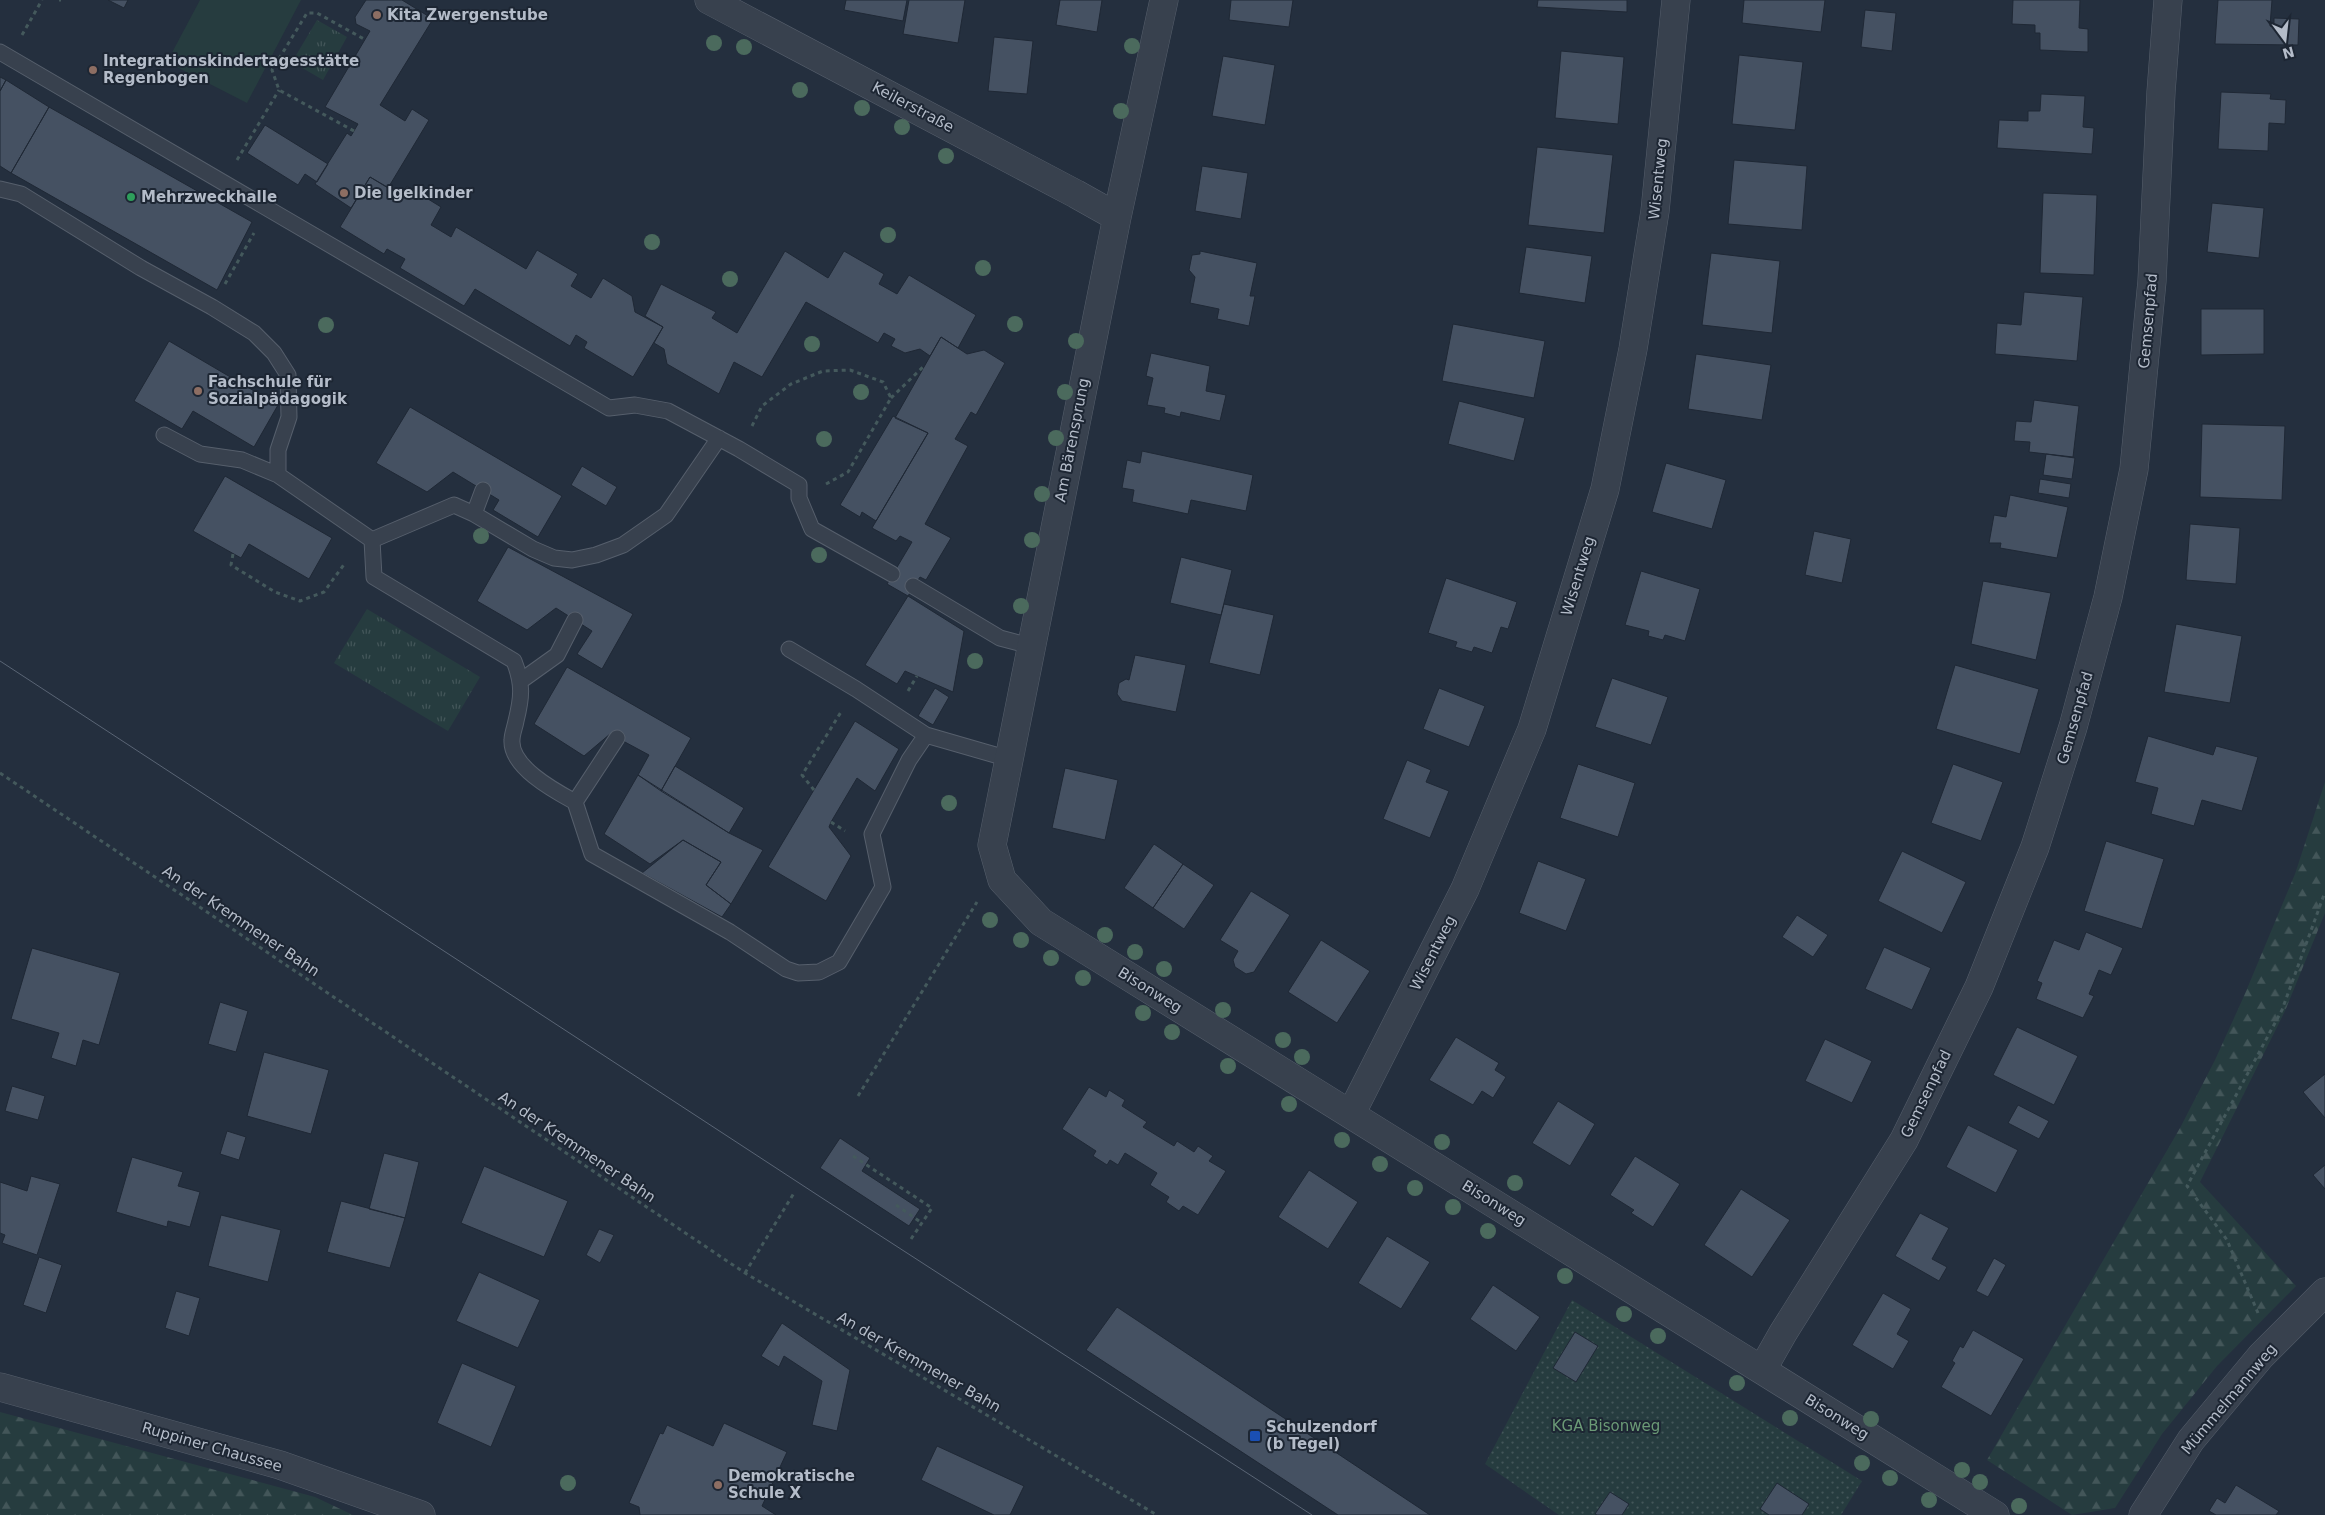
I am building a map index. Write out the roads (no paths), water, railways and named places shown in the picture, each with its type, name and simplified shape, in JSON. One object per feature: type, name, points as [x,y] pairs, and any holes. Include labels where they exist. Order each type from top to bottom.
[{"type":"street","name":"Keilerstraße","points":[[709,0],[1117,217]]},
{"type":"street","name":"Am Bärensprung","points":[[1002,880],[992,845],[1030,646],[1117,217],[1164,0]]},
{"type":"street","name":"Wisentweg","points":[[1351,1114],[1465,889],[1532,729],[1605,489],[1633,349],[1655,211],[1676,0]]},
{"type":"street","name":"Gemsenpfad","points":[[1762,1370],[1783,1332],[1904,1140],[1979,987],[2035,847],[2073,727],[2108,598],[2134,469],[2152,280],[2161,92],[2168,0]]},
{"type":"street","name":"Bisonweg","points":[[1002,880],[1041,922],[1995,1515]]},
{"type":"street","name":"Mümmelmannweg","points":[[2143,1515],[2191,1440],[2261,1356],[2325,1292]]},
{"type":"street","name":"Ruppiner Chaussee","points":[[0,1387],[280,1465],[421,1515]]},
{"type":"lane","points":[[5,54],[608,408],[636,405],[668,411],[739,449],[799,485],[799,498],[812,528],[892,574]]},
{"type":"lane","points":[[0,189],[21,194],[141,268],[212,307],[254,333],[274,353],[288,375],[289,417],[278,450],[278,475]]},
{"type":"lane","points":[[164,435],[200,454],[242,460],[278,475],[372,540]]},
{"type":"lane","points":[[372,540],[454,505],[474,514],[533,549],[554,558],[572,560],[596,555],[623,545],[666,515],[719,438]]},
{"type":"lane","points":[[474,514],[483,490]]},
{"type":"lane","points":[[372,540],[374,577],[514,660],[522,680],[520,705],[511,741],[518,761],[550,789],[576,802],[592,854],[730,932],[786,969],[798,973],[819,972],[839,962],[883,887],[872,834],[909,760],[926,735]]},
{"type":"lane","points":[[913,586],[1000,638],[1030,646]]},
{"type":"lane","points":[[522,680],[557,655],[575,620]]},
{"type":"lane","points":[[789,649],[856,688],[926,735],[1009,759]]},
{"type":"lane","points":[[576,802],[617,738]]},
{"type":"tram line","points":[[0,661],[822,1198],[1312,1515]]},
{"type":"place","name":"Kita Zwergenstube","points":[[377,15]]},
{"type":"place","name":"Integrationskindertagesstätte Regenbogen","points":[[93,70]]},
{"type":"place","name":"Die Igelkinder","points":[[344,193]]},
{"type":"place","name":"Mehrzweckhalle","points":[[131,197]]},
{"type":"place","name":"Fachschule für Sozialpädagogik","points":[[198,391]]},
{"type":"place","name":"Schulzendorf (b Tegel)","points":[[1255,1436]]},
{"type":"place","name":"Demokratische Schule X","points":[[718,1485]]},
{"type":"park label","name":"KGA Bisonweg","points":[[1606,1426]]}]
